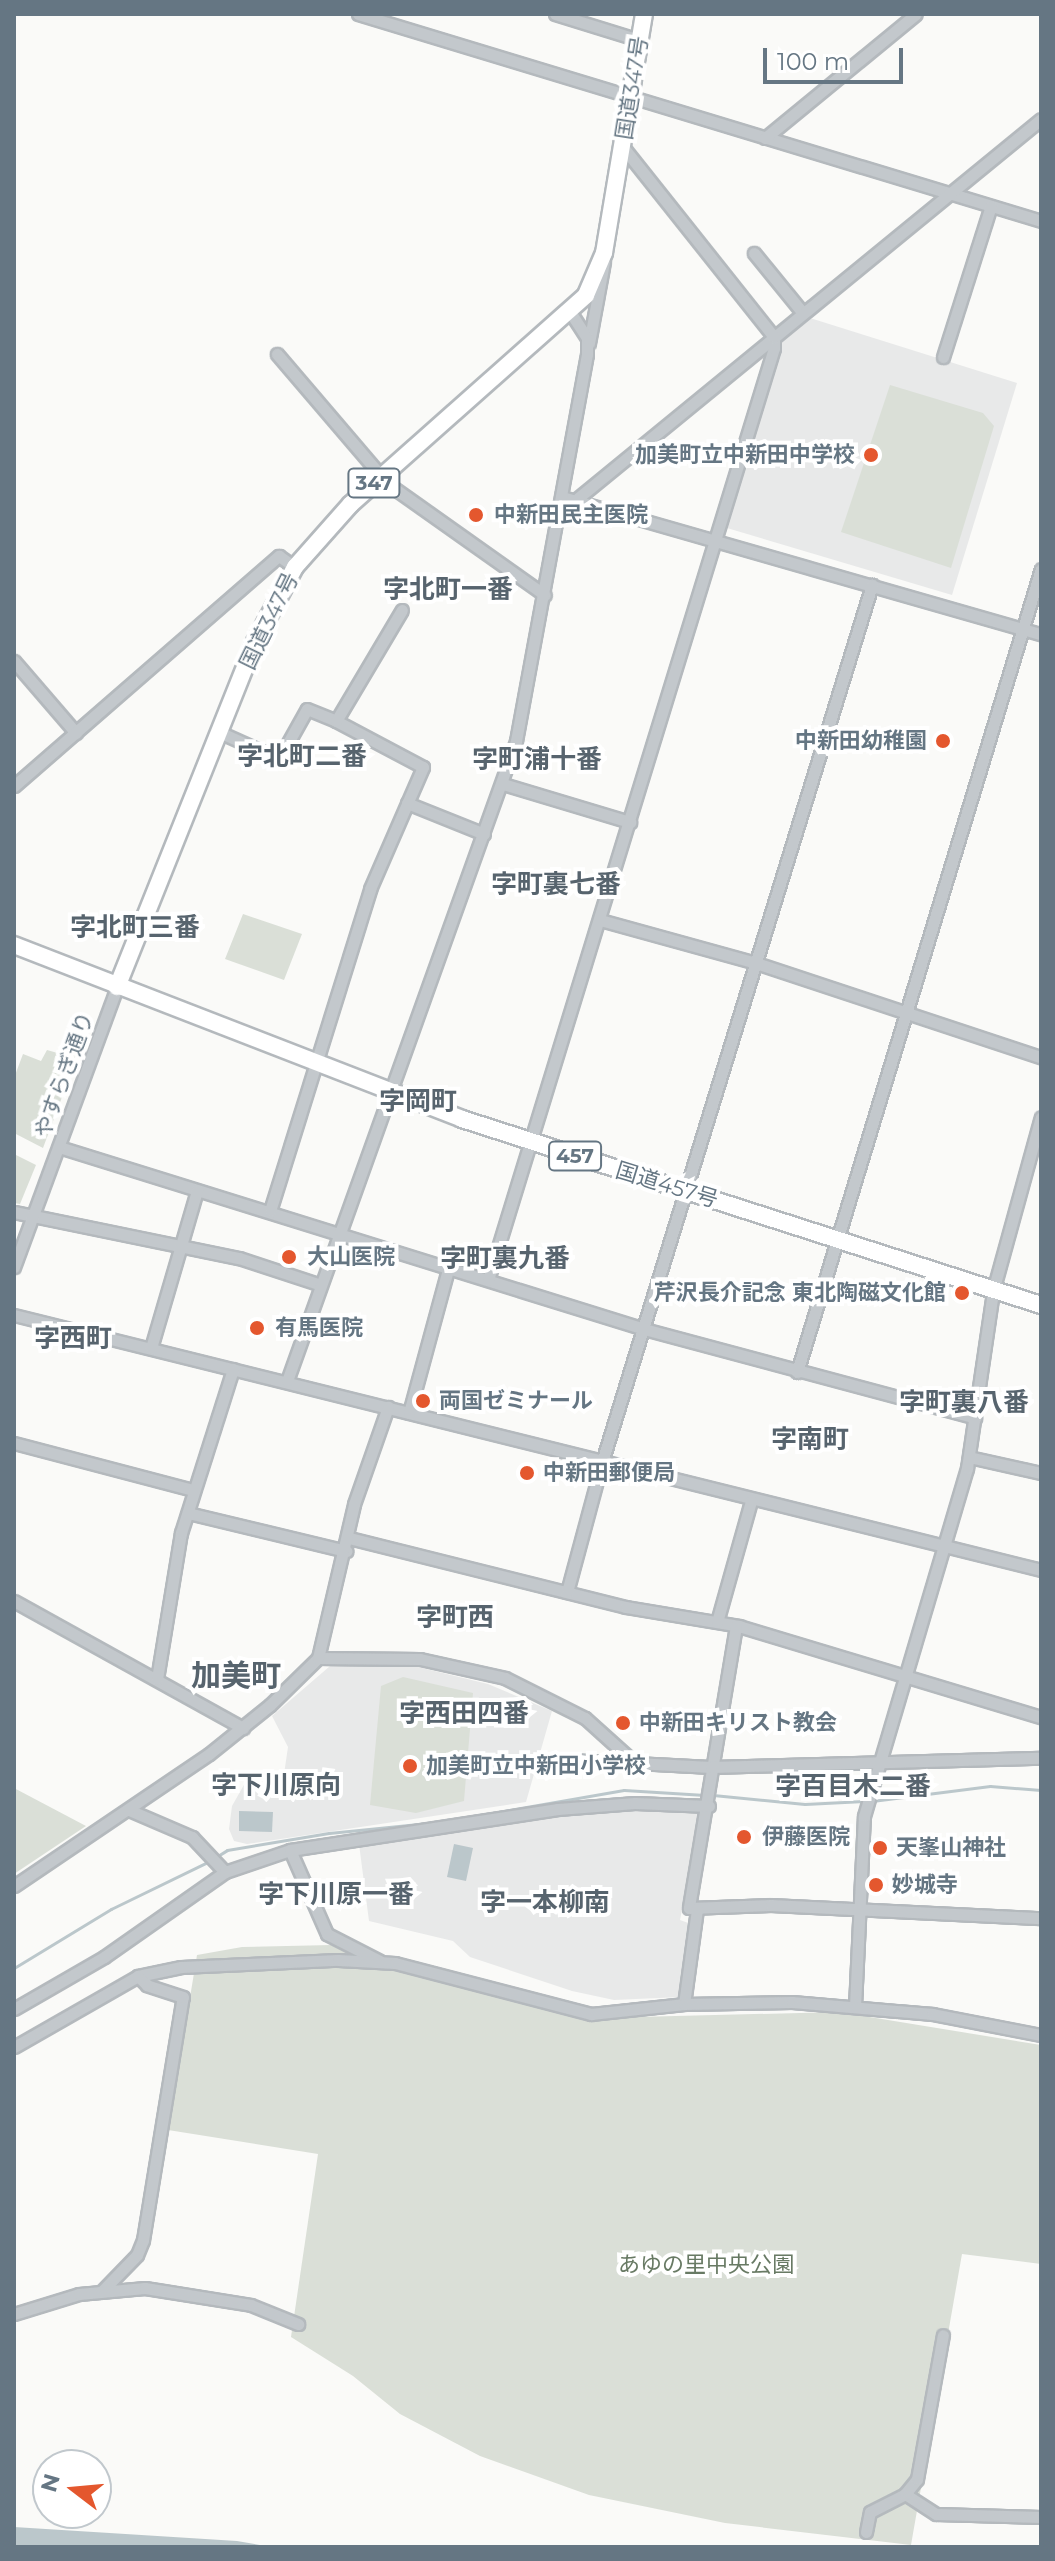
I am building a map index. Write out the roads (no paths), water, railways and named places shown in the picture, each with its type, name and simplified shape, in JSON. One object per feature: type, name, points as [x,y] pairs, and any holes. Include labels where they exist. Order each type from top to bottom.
[{"type":"highway","name":"国道347号","points":[[117,987],[255,642],[295,567],[381,476],[571,313],[586,295],[604,253],[644,14]]},
{"type":"highway","name":"457","points":[[14,945],[117,987]]},
{"type":"highway","name":"国道457号","points":[[117,987],[315,1065],[531,1143],[838,1237],[1041,1305]]},
{"type":"street","points":[[358,14],[1041,221]]},
{"type":"street","points":[[555,14],[639,40]]},
{"type":"street","points":[[765,138],[916,14]]},
{"type":"street","points":[[578,498],[1041,119]]},
{"type":"street","points":[[623,147],[774,337]]},
{"type":"street","points":[[943,357],[991,206]]},
{"type":"street","points":[[287,1381],[503,784],[545,595],[604,253]]},
{"type":"street","points":[[754,253],[803,313]]},
{"type":"street","points":[[571,313],[587,338],[587,354]]},
{"type":"street","points":[[488,1280],[718,539],[774,337]]},
{"type":"street","points":[[277,354],[381,476],[404,498],[545,595]]},
{"type":"street","points":[[562,497],[578,498],[1041,634]]},
{"type":"street","points":[[14,786],[279,556],[295,567]]},
{"type":"street","points":[[797,1372],[1041,569]]},
{"type":"street","points":[[567,1592],[602,1462],[688,1191],[872,585]]},
{"type":"street","points":[[336,721],[402,610]]},
{"type":"street","points":[[14,661],[76,733]]},
{"type":"street","points":[[219,732],[279,759],[307,709],[423,767],[370,889],[270,1211]]},
{"type":"street","points":[[503,784],[630,822]]},
{"type":"street","points":[[407,803],[484,834]]},
{"type":"street","points":[[600,920],[756,963],[1041,1057]]},
{"type":"street","name":"やすらぎ通り","points":[[14,1267],[117,987]]},
{"type":"street","points":[[855,2006],[857,1913],[864,1816],[969,1457],[993,1291],[1041,1117]]},
{"type":"street","points":[[59,1147],[644,1329],[975,1418]]},
{"type":"street","points":[[151,1348],[197,1191]]},
{"type":"street","points":[[14,1212],[34,1212],[179,1249],[239,1258],[321,1285]]},
{"type":"street","points":[[409,1413],[448,1269]]},
{"type":"street","points":[[14,1315],[287,1381],[751,1501],[1041,1570]]},
{"type":"street","points":[[157,1679],[193,1490],[233,1369]]},
{"type":"street","points":[[14,1886],[129,1810],[243,1728],[318,1658],[347,1545],[354,1504],[388,1407]]},
{"type":"street","points":[[14,1443],[193,1490]]},
{"type":"street","points":[[969,1457],[1041,1473]]},
{"type":"street","points":[[717,1622],[751,1501]]},
{"type":"street","points":[[188,1513],[736,1626],[1041,1717]]},
{"type":"street","points":[[14,1601],[243,1728]]},
{"type":"street","points":[[736,1626],[711,1767],[710,1800],[689,1908],[771,1905],[857,1913],[1041,1918]]},
{"type":"street","points":[[318,1658],[420,1659],[505,1678],[585,1718],[635,1763]]},
{"type":"street","points":[[544,1759],[711,1767],[1041,1758]]},
{"type":"street","points":[[14,2009],[104,1957],[218,1863],[558,1809],[710,1800]]},
{"type":"street","points":[[129,1810],[180,1831],[218,1863]]},
{"type":"street","points":[[290,1850],[327,1934],[381,1961],[579,2013],[684,2004],[855,2006],[1041,2035]]},
{"type":"street","points":[[684,2004],[697,1909]]},
{"type":"street","points":[[14,2047],[138,1976],[181,1967],[381,1961]]},
{"type":"street","points":[[102,2291],[137,2255],[143,2240],[183,1997],[147,1985],[138,1976]]},
{"type":"street","points":[[14,2314],[102,2291],[185,2291],[251,2305],[298,2324]]},
{"type":"street","points":[[866,2532],[870,2512],[905,2494],[921,2466],[943,2335]]},
{"type":"street","points":[[905,2494],[936,2514],[1041,2517]]},
{"type":"waterway","points":[[872,1801],[990,1786],[1041,1790]]},
{"type":"waterway","points":[[475,1816],[624,1790],[705,1795]]},
{"type":"waterway","points":[[713,1795],[805,1804],[864,1801]]},
{"type":"waterway","points":[[216,1857],[227,1850],[329,1833],[428,1823]]},
{"type":"waterway","points":[[14,1968],[111,1909],[210,1861]]},
{"type":"place","name":"加美町立中新田中学校","points":[[871,455]]},
{"type":"place","name":"中新田民主医院","points":[[476,515]]},
{"type":"place","name":"中新田幼稚園","points":[[943,741]]},
{"type":"place","name":"大山医院","points":[[289,1257]]},
{"type":"place","name":"芹沢長介記念 東北陶磁文化館","points":[[962,1293]]},
{"type":"place","name":"有馬医院","points":[[257,1328]]},
{"type":"place","name":"両国ゼミナール","points":[[423,1401]]},
{"type":"place","name":"中新田郵便局","points":[[527,1473]]},
{"type":"place","name":"中新田キリスト教会","points":[[623,1723]]},
{"type":"place","name":"加美町立中新田小学校","points":[[410,1766]]},
{"type":"place","name":"伊藤医院","points":[[744,1837]]},
{"type":"place","name":"天峯山神社","points":[[880,1848]]},
{"type":"place","name":"妙城寺","points":[[876,1885]]},
{"type":"district","name":"字北町一番","points":[[448,590]]},
{"type":"district","name":"字北町二番","points":[[302,757]]},
{"type":"district","name":"字町浦十番","points":[[537,760]]},
{"type":"district","name":"字町裏七番","points":[[556,885]]},
{"type":"district","name":"字北町三番","points":[[135,928]]},
{"type":"district","name":"字岡町","points":[[418,1102]]},
{"type":"district","name":"字町裏九番","points":[[505,1259]]},
{"type":"district","name":"字西町","points":[[73,1339]]},
{"type":"district","name":"字町裏八番","points":[[964,1403]]},
{"type":"district","name":"字南町","points":[[810,1440]]},
{"type":"district","name":"字町西","points":[[455,1618]]},
{"type":"district","name":"加美町","points":[[236,1676]]},
{"type":"district","name":"字西田四番","points":[[464,1714]]},
{"type":"district","name":"字下川原向","points":[[276,1786]]},
{"type":"district","name":"字百目木二番","points":[[853,1787]]},
{"type":"district","name":"字下川原一番","points":[[336,1895]]},
{"type":"district","name":"字一本柳南","points":[[545,1903]]},
{"type":"park label","name":"あゆの里中央公園","points":[[706,2265]]}]
